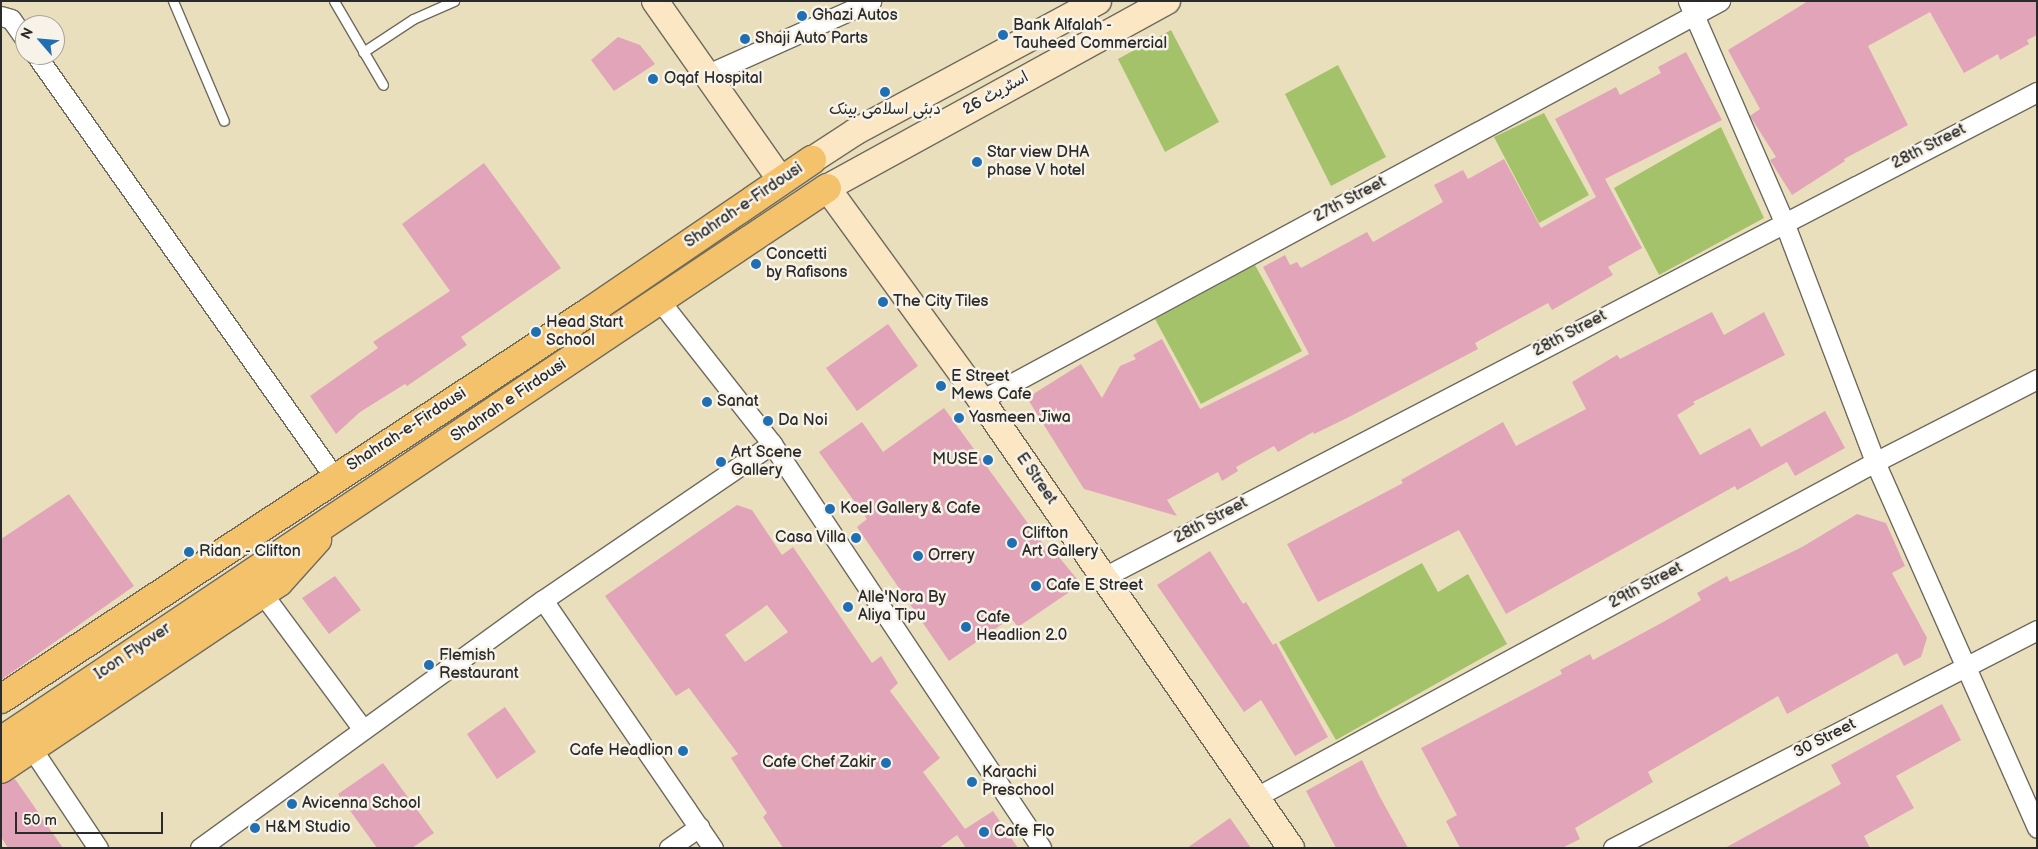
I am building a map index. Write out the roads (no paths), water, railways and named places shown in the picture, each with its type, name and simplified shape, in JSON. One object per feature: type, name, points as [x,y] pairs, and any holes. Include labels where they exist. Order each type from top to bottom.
[{"type":"main road","points":[[655,1],[781,180]]},
{"type":"main road","name":"اسٹریٹ 26","points":[[812,160],[855,132],[1098,1]]},
{"type":"main road","name":"اسٹریٹ 26","points":[[827,188],[1166,1]]},
{"type":"main road","name":"Shahrah-e-Firdousi","points":[[1,700],[589,312],[812,160]]},
{"type":"main road","name":"Shahrah e Firdousi","points":[[265,563],[827,188]]},
{"type":"main road","name":"E Street","points":[[827,188],[981,400],[1291,848]]},
{"type":"main road","points":[[1,769],[262,593],[307,554],[331,520]]},
{"type":"main road","name":"Icon Flyover","points":[[1,741],[265,563]]},
{"type":"street","points":[[708,74],[871,1]]},
{"type":"street","name":"27th Street","points":[[981,400],[1691,8],[1720,1]]},
{"type":"street","points":[[1691,8],[1784,222],[1875,462],[1967,666],[2037,828]]},
{"type":"street","points":[[1,16],[11,20],[15,25]]},
{"type":"street","points":[[43,65],[335,478]]},
{"type":"street","name":"28th Street","points":[[1104,577],[2037,92]]},
{"type":"street","points":[[660,301],[772,444],[1041,848]]},
{"type":"street","name":"29th Street","points":[[1256,797],[1875,462],[2037,379]]},
{"type":"street","points":[[200,848],[362,728],[543,600],[772,444]]},
{"type":"street","points":[[262,593],[362,728]]},
{"type":"street","points":[[543,600],[713,848]]},
{"type":"street","name":"30 Street","points":[[1613,848],[2037,630]]},
{"type":"street","points":[[32,749],[98,848]]},
{"type":"street","points":[[669,848],[699,827]]},
{"type":"lane","points":[[173,1],[224,121]]},
{"type":"lane","points":[[334,1],[383,85]]},
{"type":"lane","points":[[363,52],[413,19],[454,1]]},
{"type":"place","name":"Ghazi Autos","points":[[802,16]]},
{"type":"place","name":"Bank Alfalah - Tauheed Commercial","points":[[1003,35]]},
{"type":"place","name":"Shaji Auto Parts","points":[[745,39]]},
{"type":"place","name":"Oqaf Hospital","points":[[653,79]]},
{"type":"place","name":"دبئی اسلامی بینک","points":[[885,92]]},
{"type":"place","name":"Star view DHA phase V hotel","points":[[977,162]]},
{"type":"place","name":"Concetti by Rafisons","points":[[756,264]]},
{"type":"place","name":"The City Tiles","points":[[883,302]]},
{"type":"place","name":"Head Start School","points":[[536,332]]},
{"type":"place","name":"E Street Mews Cafe","points":[[941,386]]},
{"type":"place","name":"Sanat","points":[[707,402]]},
{"type":"place","name":"Yasmeen Jiwa","points":[[959,418]]},
{"type":"place","name":"Da Noi","points":[[768,421]]},
{"type":"place","name":"MUSE","points":[[988,460]]},
{"type":"place","name":"Art Scene Gallery","points":[[721,462]]},
{"type":"place","name":"Koel Gallery & Cafe","points":[[830,509]]},
{"type":"place","name":"Casa Villa","points":[[856,538]]},
{"type":"place","name":"Clifton Art Gallery","points":[[1012,543]]},
{"type":"place","name":"Ridan - Clifton","points":[[189,552]]},
{"type":"place","name":"Orrery","points":[[918,556]]},
{"type":"place","name":"Cafe E Street","points":[[1036,586]]},
{"type":"place","name":"Alle'Nora By Aliya Tipu","points":[[848,607]]},
{"type":"place","name":"Cafe Headlion 2.0","points":[[966,627]]},
{"type":"place","name":"Flemish Restaurant","points":[[429,665]]},
{"type":"place","name":"Cafe Headlion","points":[[683,751]]},
{"type":"place","name":"Cafe Chef Zakir","points":[[886,763]]},
{"type":"place","name":"Karachi Preschool","points":[[972,782]]},
{"type":"place","name":"Avicenna School","points":[[292,804]]},
{"type":"place","name":"H&M Studio","points":[[255,828]]},
{"type":"place","name":"Cafe Flo","points":[[984,832]]}]
